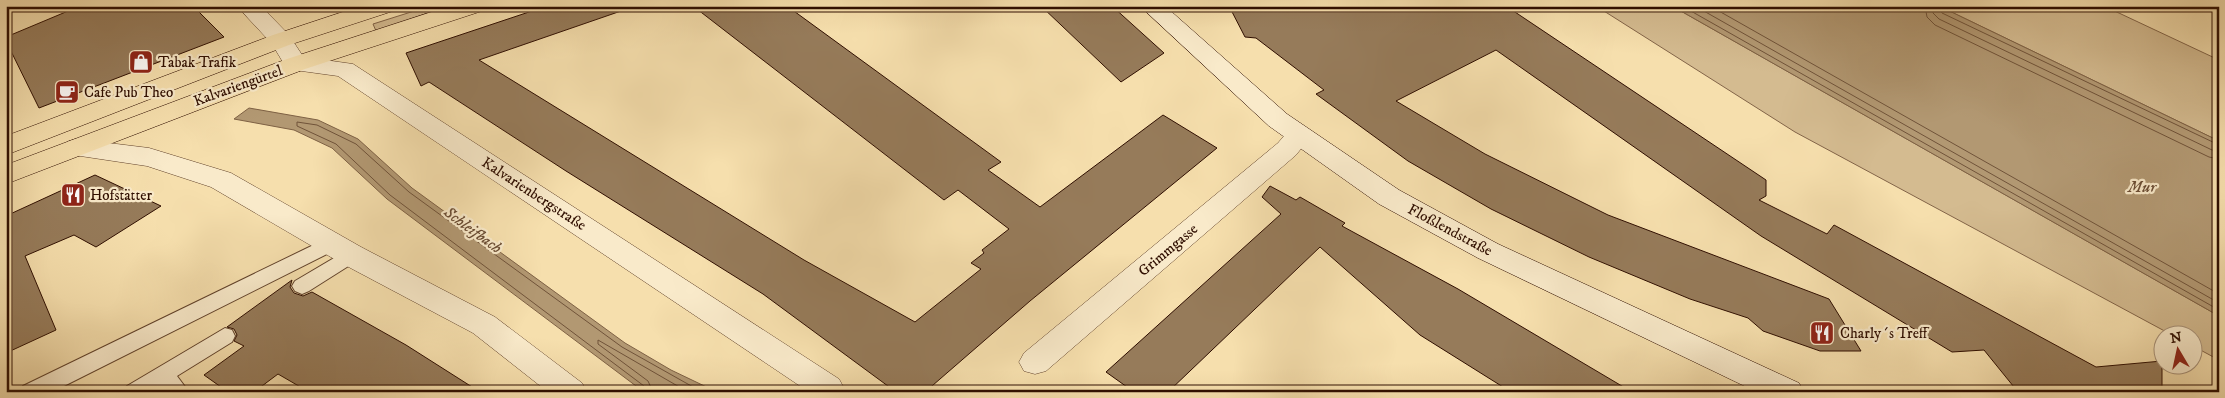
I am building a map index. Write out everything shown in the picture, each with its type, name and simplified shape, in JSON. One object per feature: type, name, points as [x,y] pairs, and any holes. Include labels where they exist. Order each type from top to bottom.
[{"type":"main road","name":"Kalvariengürtel","points":[[6,146],[281,40],[386,6]]},
{"type":"main road","name":"Kalvariengürtel","points":[[6,175],[296,64],[474,6]]},
{"type":"street","points":[[248,6],[281,40],[296,64]]},
{"type":"street","name":"Floßlendstraße","points":[[1151,6],[1271,114],[1299,136],[1389,197],[1488,251],[1788,392]]},
{"type":"street","name":"Kalvarienbergstraße","points":[[296,64],[344,69],[828,388]]},
{"type":"street","name":"Grimmgasse","points":[[1035,362],[1287,149],[1299,136]]},
{"type":"street","points":[[76,148],[149,157],[221,180],[341,249],[484,325],[571,392]]},
{"type":"lane","points":[[302,286],[341,249]]},
{"type":"lane","points":[[31,392],[341,249]]},
{"type":"lane","points":[[135,392],[171,384],[225,336]]},
{"type":"shaded area","points":[[430,6],[448,6],[376,31],[373,24]]},
{"type":"shaded area","points":[[1596,6],[1672,6],[2219,316],[2219,360],[2202,351],[2202,326],[2155,326],[1795,132]]},
{"type":"shaded area","points":[[1939,6],[2104,6],[2219,60],[2219,141]]},
{"type":"water","name":"Mur","points":[[1672,6],[1939,6],[2219,141],[2219,316]]},
{"type":"water","points":[[249,108],[318,120],[358,139],[412,188],[625,343],[671,370],[717,392],[644,392],[387,199],[332,148],[294,130],[234,119]]},
{"type":"building","points":[[80,6],[193,6],[224,37],[39,108],[6,41],[6,37]]},
{"type":"building","points":[[547,6],[620,6],[621,11],[479,60],[804,260],[915,322],[981,269],[971,263],[984,253],[982,250],[1009,229],[958,190],[944,200],[693,6],[787,6],[1001,162],[988,170],[1040,207],[1163,115],[1217,148],[1030,301],[925,392],[896,392],[763,294],[566,171],[429,82],[421,86],[406,53]]},
{"type":"building","points":[[1041,6],[1112,6],[1164,53],[1121,82]]},
{"type":"building","points":[[1229,6],[1506,6],[1766,180],[1766,196],[1759,200],[1827,234],[1834,225],[2096,367],[2152,362],[2152,376],[2162,376],[2162,392],[2018,392],[1984,350],[1952,352],[1761,236],[1496,50],[1396,101],[1485,154],[1608,215],[1829,299],[1861,351],[1820,351],[1763,331],[1748,318],[1690,299],[1589,257],[1491,209],[1408,161],[1316,94],[1324,90],[1256,38],[1245,37]]},
{"type":"building","points":[[95,175],[161,206],[96,247],[74,235],[25,256],[56,330],[6,353],[6,211],[8,215]]},
{"type":"building","points":[[1270,186],[1296,200],[1300,197],[1345,223],[1342,226],[1458,289],[1632,392],[1511,392],[1420,335],[1320,247],[1168,392],[1134,392],[1106,372],[1281,214],[1262,197]]},
{"type":"building","points":[[292,280],[290,287],[294,293],[303,296],[312,292],[406,345],[480,392],[309,392],[278,374],[254,392],[228,392],[204,375],[244,346],[234,341],[237,335],[234,329],[227,327]]},
{"type":"place","name":"Tabak Trafik","points":[[141,62]]},
{"type":"place","name":"Cafe Pub Theo","points":[[67,92]]},
{"type":"place","name":"Hofstätter","points":[[73,195]]},
{"type":"place","name":"Charly´s Treff","points":[[1822,333]]},
{"type":"water label","name":"Schleifbach","points":[[473,230]]}]
